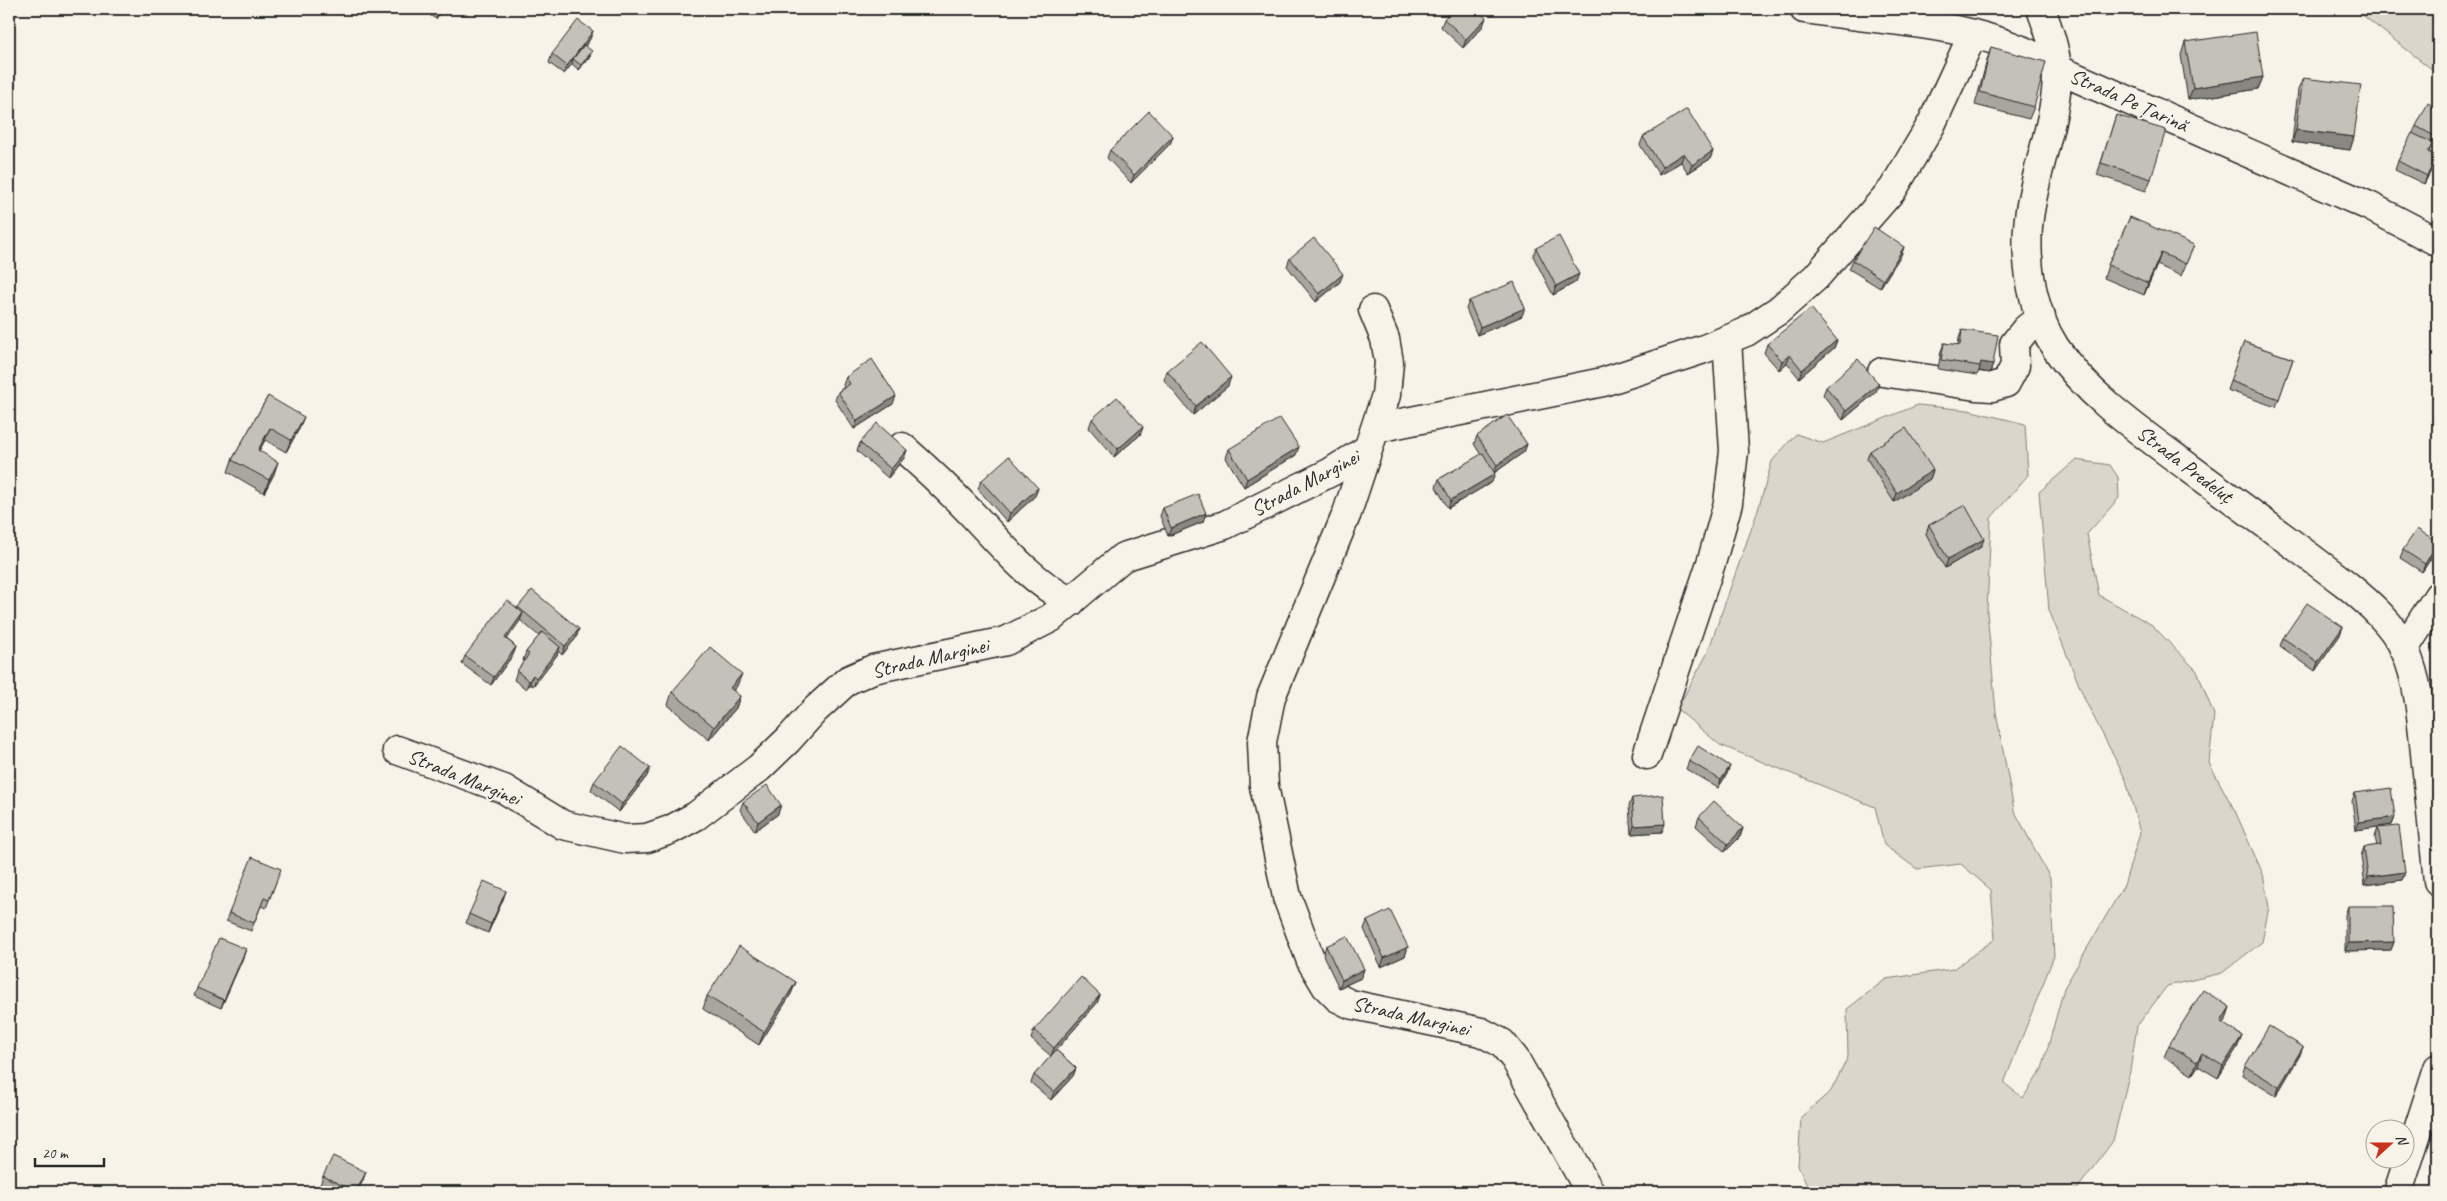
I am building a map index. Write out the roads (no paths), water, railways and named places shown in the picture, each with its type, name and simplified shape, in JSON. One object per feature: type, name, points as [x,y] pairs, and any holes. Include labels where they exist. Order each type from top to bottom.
[{"type":"street","name":"Strada Pe Țarină","points":[[1804,9],[1919,23],[1973,34],[2020,49],[2057,69],[2369,206],[2438,242]]},
{"type":"street","name":"Strada Predeluț","points":[[2041,9],[2052,44],[2057,69],[2054,99],[2028,226],[2031,284],[2041,317],[2055,346],[2095,393],[2141,432],[2347,585],[2370,604],[2392,629],[2404,649],[2414,676],[2421,714],[2438,881]]},
{"type":"street","points":[[1373,439],[1602,382],[1727,340],[1746,332],[1779,310],[1816,277],[1893,189],[1931,125],[1973,34]]},
{"type":"street","name":"Strada Marginei","points":[[1372,310],[1385,339],[1389,362],[1386,395],[1347,513],[1271,697],[1262,742],[1264,786],[1287,897],[1311,961],[1326,986],[1338,998],[1350,1004],[1481,1032],[1502,1043],[1515,1059],[1590,1192]]},
{"type":"street","points":[[1882,372],[1976,386],[1992,387],[2006,383],[2015,366],[2014,344],[2026,329],[2041,317]]},
{"type":"street","points":[[1647,755],[1712,560],[1728,503],[1734,451],[1727,340]]},
{"type":"street","name":"Strada Marginei","points":[[397,750],[504,789],[563,825],[625,839],[647,838],[670,830],[696,816],[759,768],[815,710],[848,680],[873,669],[1006,641],[1051,618],[1123,557],[1225,525],[1331,472],[1373,439]]},
{"type":"street","points":[[902,447],[941,482],[1028,574],[1049,590],[1071,602]]},
{"type":"street","points":[[2404,649],[2438,596]]},
{"type":"street","points":[[2398,1192],[2438,1068]]}]
